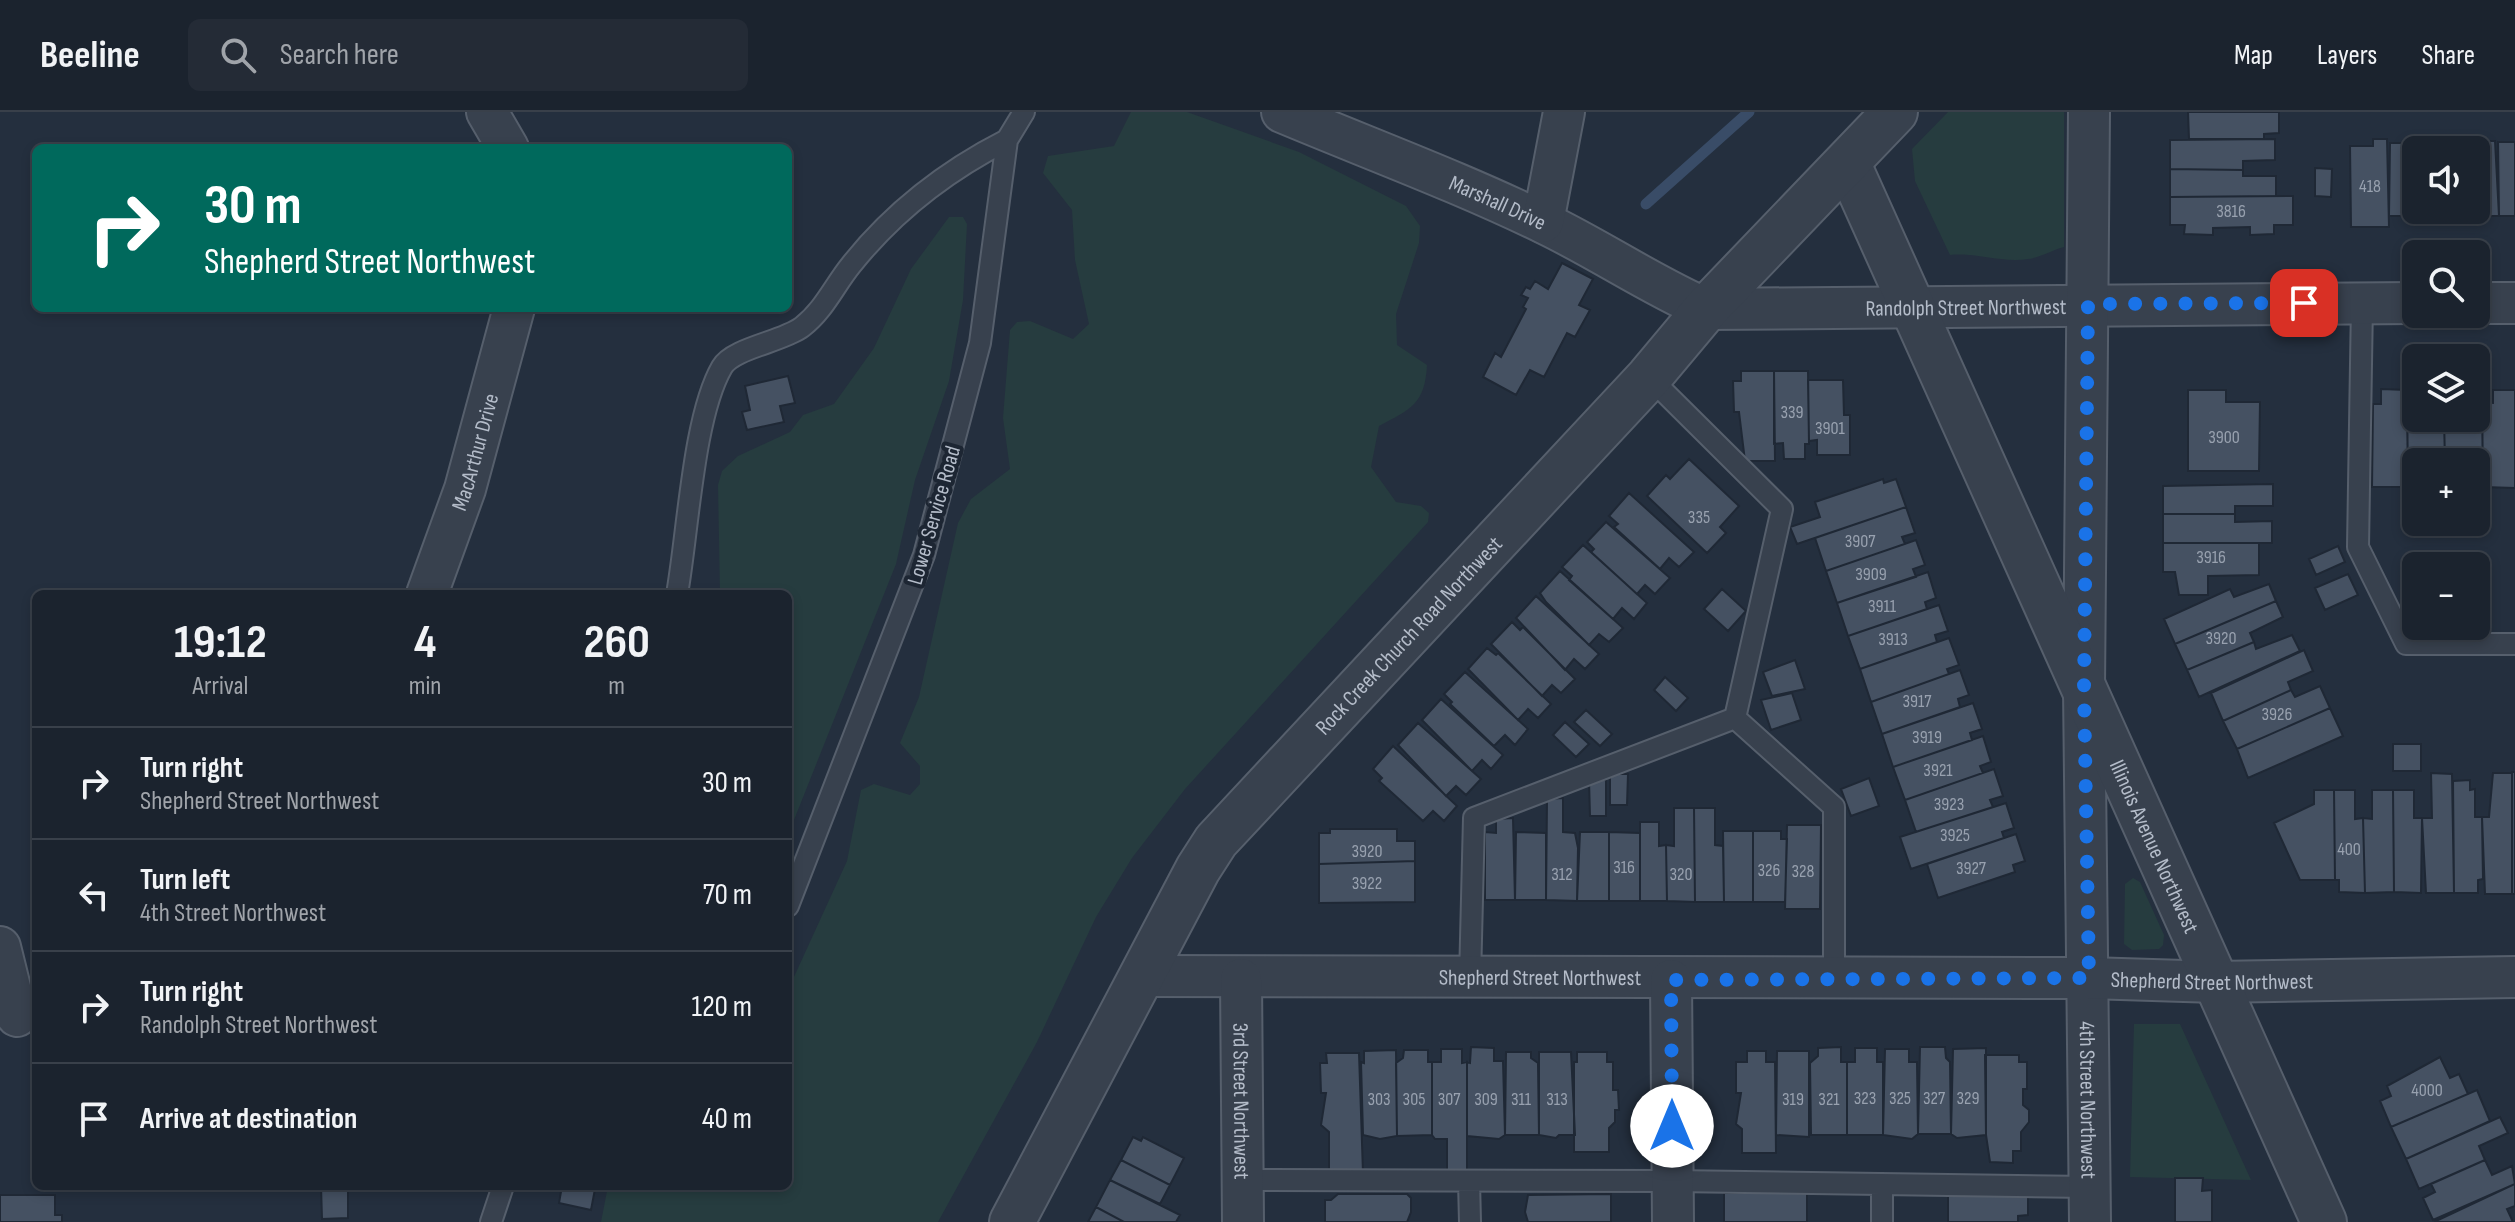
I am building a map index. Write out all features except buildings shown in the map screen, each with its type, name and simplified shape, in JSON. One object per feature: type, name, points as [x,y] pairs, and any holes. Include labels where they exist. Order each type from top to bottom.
[{"type":"street","points":[[487,112],[506,144]]},
{"type":"street","name":"Marshall Drive","points":[[1282,112],[1543,222],[1627,266],[1673,295],[1706,309]]},
{"type":"street","points":[[1543,222],[1564,112]]},
{"type":"street","name":"Rock Creek Church Road Northwest","points":[[1012,1222],[1198,869],[1239,814],[1649,377],[1706,309],[1895,112]]},
{"type":"street","name":"4th Street Northwest","points":[[2089,112],[2084,688],[2090,1205]]},
{"type":"street","name":"Illinois Avenue Northwest","points":[[1848,164],[2324,1222]]},
{"type":"street","name":"Randolph Street Northwest","points":[[1706,309],[2402,303]]},
{"type":"street","points":[[2490,303],[2515,303]]},
{"type":"street","name":"MacArthur Drive","points":[[428,590],[465,489],[513,312]]},
{"type":"street","points":[[0,947],[18,1016]]},
{"type":"street","name":"Shepherd Street Northwest","points":[[1142,976],[1671,980],[2089,978],[2216,982],[2515,977]]},
{"type":"street","name":"3rd Street Northwest","points":[[1241,979],[1243,1222]]},
{"type":"street","points":[[1671,980],[1673,1222]]},
{"type":"lane","name":"Lower Service Road","points":[[792,896],[924,555],[980,343],[1007,140],[1024,112]]},
{"type":"lane","points":[[678,590],[700,439],[714,383],[724,363],[739,353],[782,340],[803,326],[825,305],[850,266],[906,204],[967,160],[1007,140]]},
{"type":"lane","points":[[2362,303],[2358,547],[2406,644],[2515,644]]},
{"type":"lane","points":[[1649,377],[1782,509],[1735,718]]},
{"type":"lane","points":[[1470,979],[1474,818],[1735,718]]},
{"type":"lane","points":[[1735,718],[1834,807],[1834,979]]},
{"type":"lane","points":[[1243,1180],[1882,1184],[2090,1205]]},
{"type":"lane","points":[[1469,1181],[1470,1222]]},
{"type":"lane","points":[[1882,1184],[1882,1222]]},
{"type":"lane","points":[[491,1222],[502,1190]]},
{"type":"green space","points":[[1131,112],[1187,112],[1299,152],[1406,206],[1420,226],[1419,243],[1396,314],[1397,345],[1427,365],[1426,378],[1414,404],[1379,426],[1371,467],[1396,502],[1421,506],[1429,513],[1428,522],[1185,789],[1132,858],[1096,917],[1037,1042],[938,1222],[601,1222],[607,1190],[792,1190],[792,981],[847,861],[861,790],[874,784],[910,795],[920,784],[920,766],[900,743],[919,697],[958,523],[971,499],[1010,469],[1003,418],[1010,330],[1017,322],[1030,321],[1073,339],[1089,324],[1075,260],[1072,210],[1043,173],[1048,156],[1114,146]]},
{"type":"green space","points":[[1948,112],[2064,112],[2064,247],[2018,260],[1950,255],[1915,181],[1912,149]]},
{"type":"green space","points":[[949,217],[963,217],[967,224],[963,300],[949,381],[915,480],[896,564],[792,825],[792,590],[720,590],[718,485],[722,471],[738,456],[790,432],[803,415],[834,404],[874,348],[911,269]]},
{"type":"green space","points":[[2133,878],[2140,882],[2164,935],[2163,945],[2159,949],[2132,950],[2124,944],[2125,884]]},
{"type":"green space","points":[[2134,1024],[2180,1024],[2251,1180],[2130,1177]]},
{"type":"waterway","points":[[1646,204],[1749,112]]},
{"type":"route","points":[[1672,1126],[1671,980],[2089,978],[2084,688],[2088,304],[2304,303]]}]
